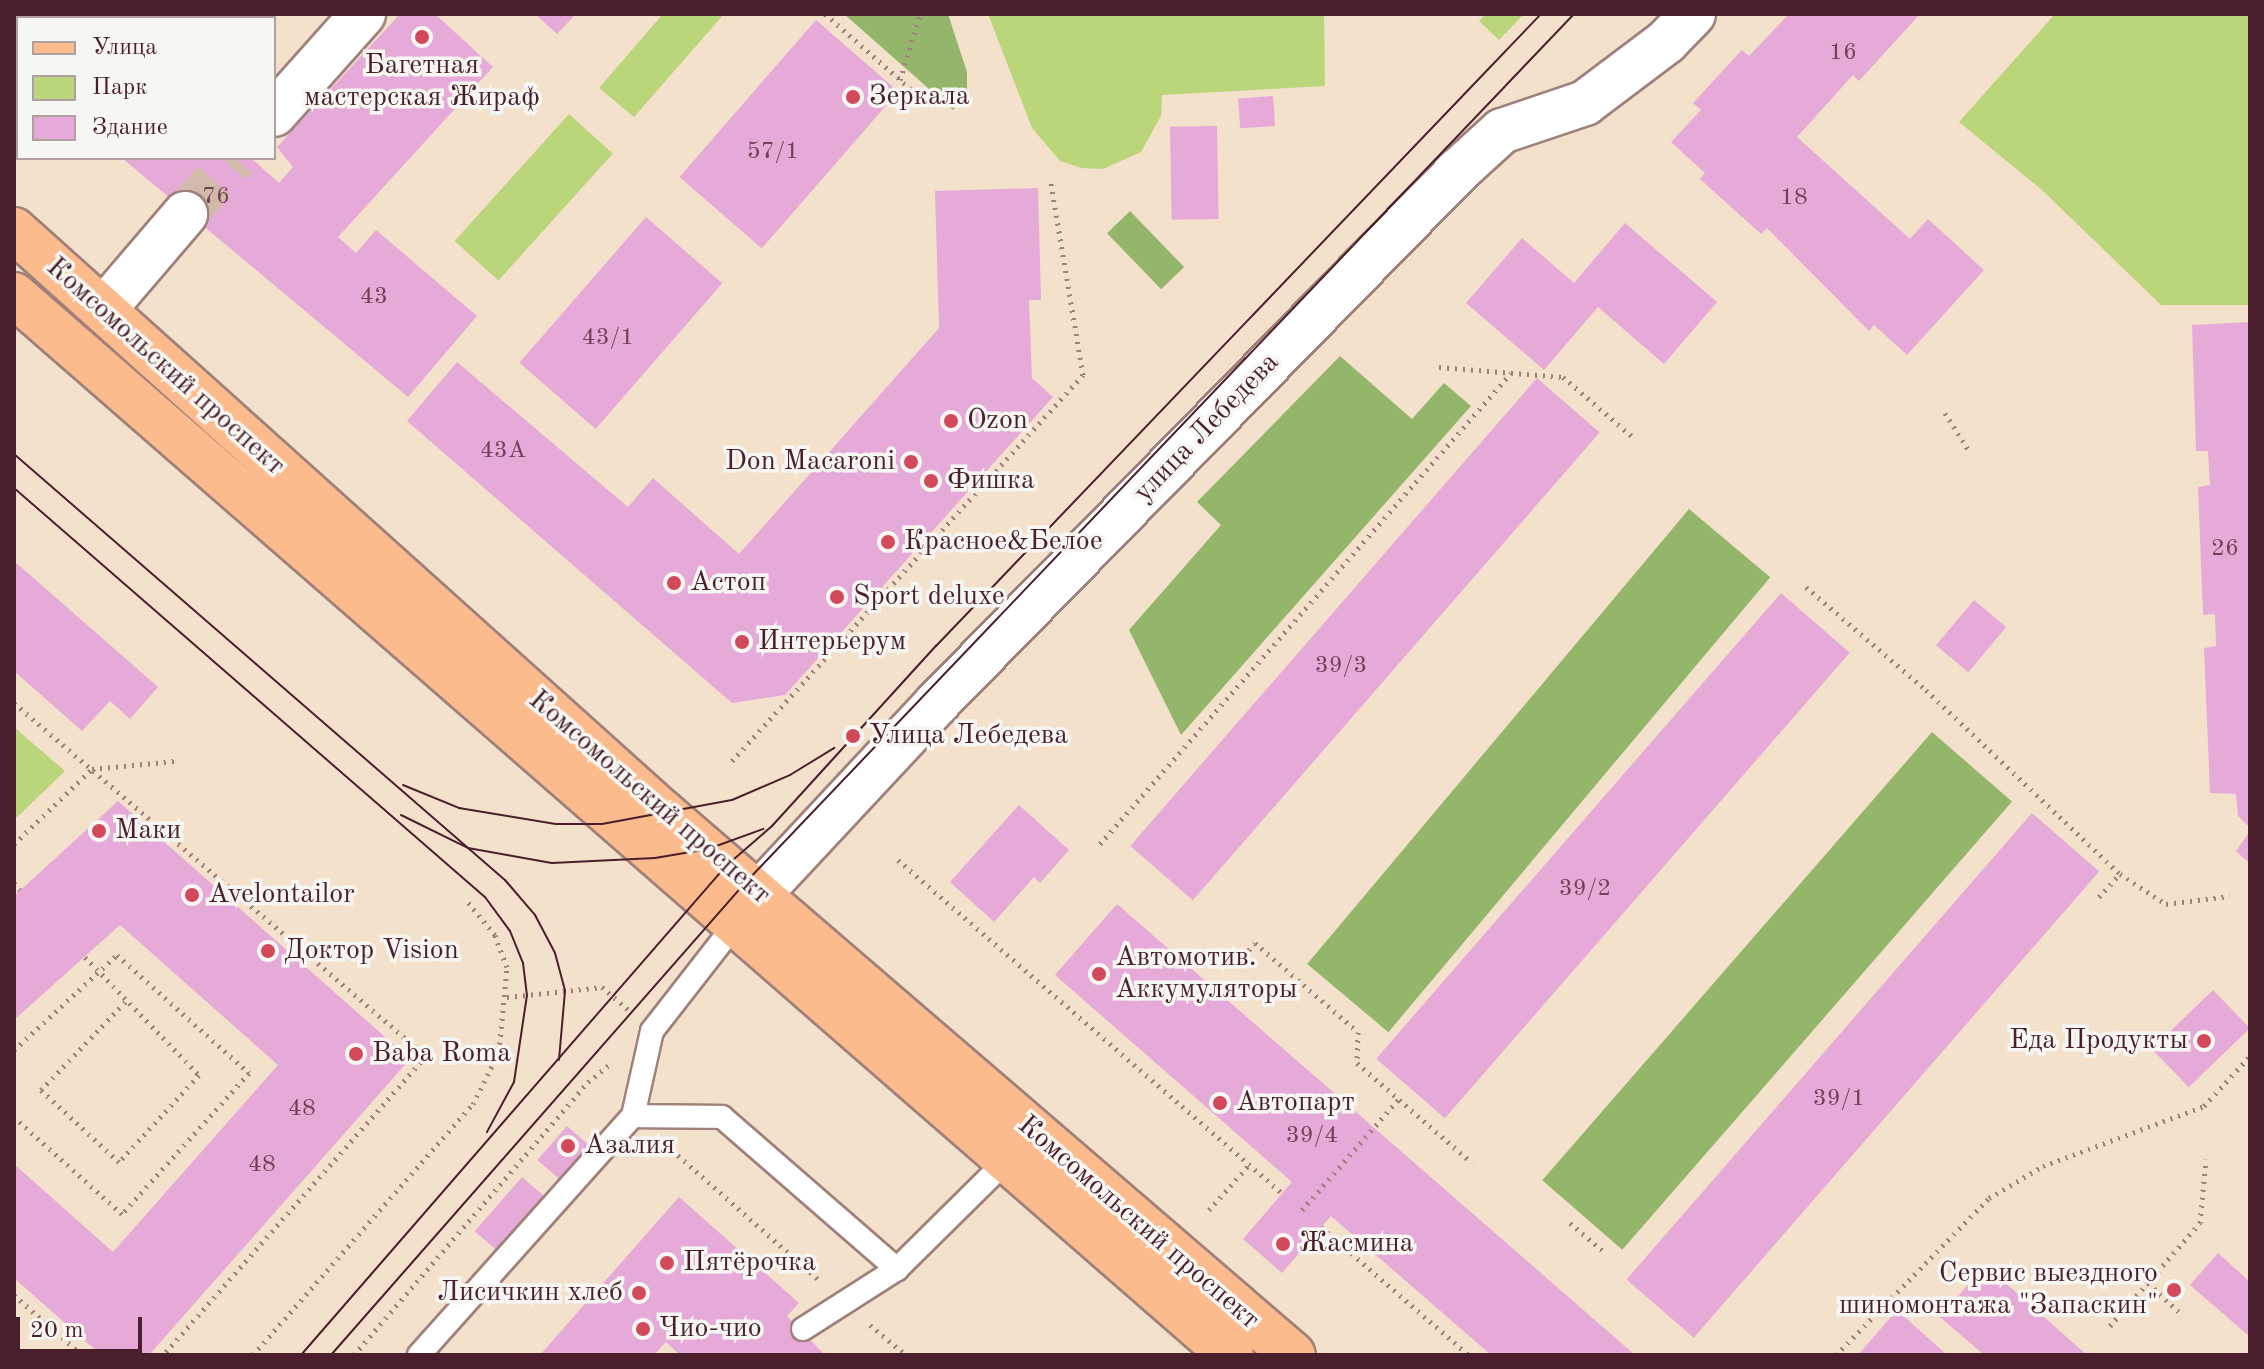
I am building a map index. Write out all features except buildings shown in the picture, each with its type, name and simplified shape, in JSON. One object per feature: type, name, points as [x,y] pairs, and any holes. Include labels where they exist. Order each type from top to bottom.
[{"type":"main road","name":"Комсомольский проспект","points":[[14,230],[476,648],[1006,1161],[1231,1355]]},
{"type":"main road","name":"Комсомольский проспект","points":[[14,295],[746,910],[1293,1355]]},
{"type":"street","points":[[276,112],[363,14]]},
{"type":"street","name":"улица Лебедева","points":[[746,910],[937,703],[1458,171],[1502,131],[1585,103],[1654,52],[1693,14]]},
{"type":"street","points":[[104,309],[185,214]]},
{"type":"lane","points":[[419,1355],[633,1116],[652,1031],[746,910]]},
{"type":"lane","points":[[633,1116],[722,1117],[897,1269]]},
{"type":"lane","points":[[803,1329],[842,1300],[897,1269],[1006,1161]]},
{"type":"path","points":[[825,14],[922,99]]},
{"type":"path","points":[[900,80],[920,14]]},
{"type":"path","points":[[732,761],[1083,375],[1050,178]]},
{"type":"path","points":[[1439,367],[1563,377],[1635,439]]},
{"type":"path","points":[[1100,844],[1511,373]]},
{"type":"path","points":[[1945,413],[1969,451]]},
{"type":"path","points":[[1806,587],[1926,690],[2120,874],[2166,904],[2230,896]]},
{"type":"path","points":[[14,703],[426,1056],[163,1355]]},
{"type":"path","points":[[14,844],[92,769],[175,761]]},
{"type":"path","points":[[898,860],[1282,1193]]},
{"type":"path","points":[[2099,897],[2120,874]]},
{"type":"path","points":[[14,883],[20,890]]},
{"type":"path","points":[[253,1355],[473,1104],[499,1052],[507,997],[507,967],[495,935],[467,901]]},
{"type":"path","points":[[1238,962],[1255,943],[1324,1002],[1358,1032],[1357,1063],[1472,1163]]},
{"type":"path","points":[[14,1050],[117,955],[249,1073],[122,1214],[14,1117]]},
{"type":"path","points":[[85,957],[99,972],[127,1000],[199,1075],[119,1162],[41,1090],[127,1000]]},
{"type":"path","points":[[354,1355],[588,1082],[652,1031],[602,987],[507,997]]},
{"type":"path","points":[[1836,1355],[1989,1198],[2043,1166],[2204,1106],[2250,1056]]},
{"type":"path","points":[[1302,1210],[1399,1099]]},
{"type":"path","points":[[662,1141],[906,1355]]},
{"type":"path","points":[[2110,1326],[2200,1223],[2206,1159]]},
{"type":"path","points":[[1209,1210],[1249,1165]]},
{"type":"path","points":[[1570,1223],[1603,1251]]},
{"type":"path","points":[[1321,1227],[1469,1355]]},
{"type":"path","points":[[2148,1283],[2179,1312]]},
{"type":"path","points":[[14,1295],[82,1355]]},
{"type":"green space","points":[[663,14],[724,14],[634,117],[599,88]]},
{"type":"green space","points":[[844,14],[948,14],[967,72],[967,94],[953,110]]},
{"type":"green space","points":[[988,14],[1324,14],[1325,86],[1162,95],[1161,116],[1141,152],[1103,169],[1081,168],[1060,161],[1032,128]]},
{"type":"green space","points":[[1486,14],[1524,14],[1499,40],[1479,21]]},
{"type":"green space","points":[[2055,14],[2250,14],[2250,305],[2161,305],[2042,190],[1959,122]]},
{"type":"green space","points":[[569,114],[613,153],[498,281],[455,241]]},
{"type":"green space","points":[[1130,211],[1184,267],[1161,289],[1107,233]]},
{"type":"green space","points":[[1340,356],[1412,419],[1444,383],[1471,406],[1181,735],[1129,630],[1221,525],[1197,502]]},
{"type":"green space","points":[[1689,509],[1770,577],[1388,1032],[1307,964]]},
{"type":"green space","points":[[14,727],[65,771],[14,820]]},
{"type":"green space","points":[[1932,732],[2012,802],[1622,1250],[1542,1180]]},
{"type":"tunnel","points":[[185,214],[233,160]]},
{"type":"tram line","points":[[301,1355],[726,866],[772,826],[936,646],[1541,14]]},
{"type":"tram line","points":[[331,1355],[745,883],[1574,14]]},
{"type":"tram line","points":[[14,454],[505,880],[535,915],[555,953],[565,991],[559,1060]]},
{"type":"tram line","points":[[14,488],[485,897],[510,931],[523,963],[527,995],[514,1082],[487,1132]]},
{"type":"tram line","points":[[403,785],[459,808],[556,824],[602,824],[732,800],[790,775],[834,748]]},
{"type":"tram line","points":[[401,815],[468,848],[552,863],[655,858],[708,849],[763,829]]},
{"type":"place","name":"Багетная мастерская Жираф","points":[[422,37]]},
{"type":"place","name":"Зеркала","points":[[853,97]]},
{"type":"place","name":"Ozon","points":[[951,421]]},
{"type":"place","name":"Don Macaroni","points":[[911,462]]},
{"type":"place","name":"Фишка","points":[[931,481]]},
{"type":"place","name":"Красное&Белое","points":[[888,542]]},
{"type":"place","name":"Астоп","points":[[674,583]]},
{"type":"place","name":"Sport deluxe","points":[[837,597]]},
{"type":"place","name":"Интерьерум","points":[[742,642]]},
{"type":"place","name":"Улица Лебедева","points":[[853,736]]},
{"type":"place","name":"Маки","points":[[99,831]]},
{"type":"place","name":"Avelontailor","points":[[192,895]]},
{"type":"place","name":"Доктор Vision","points":[[268,951]]},
{"type":"place","name":"Автомотив. Аккумуляторы","points":[[1099,974]]},
{"type":"place","name":"Еда Продукты","points":[[2204,1041]]},
{"type":"place","name":"Baba Roma","points":[[356,1054]]},
{"type":"place","name":"Автопарт","points":[[1220,1103]]},
{"type":"place","name":"Азалия","points":[[568,1146]]},
{"type":"place","name":"Жасмина","points":[[1283,1244]]},
{"type":"place","name":"Пятёрочка","points":[[667,1263]]},
{"type":"place","name":"Сервис выездного шиномонтажа \"Запаскин\"","points":[[2174,1290]]},
{"type":"place","name":"Лисичкин хлеб","points":[[639,1293]]},
{"type":"place","name":"Чио-чио","points":[[643,1329]]}]
